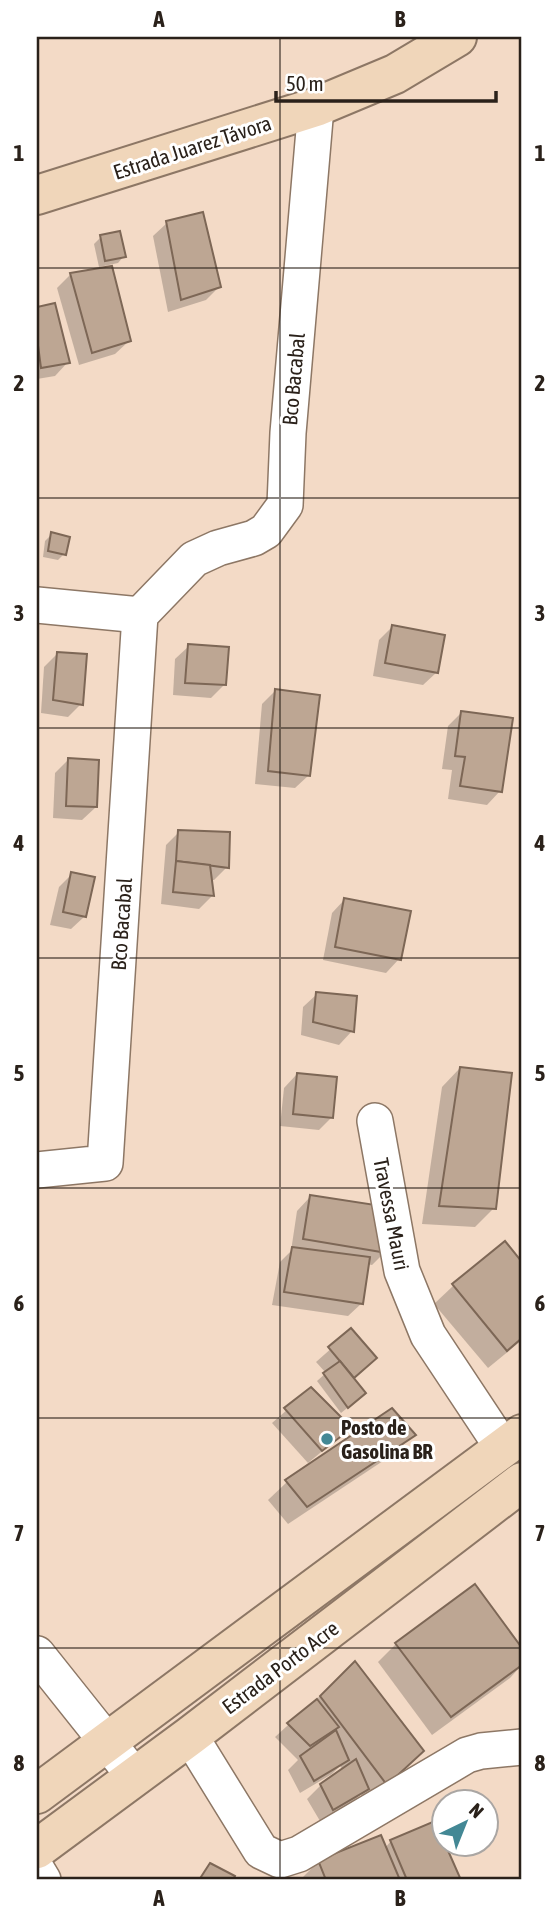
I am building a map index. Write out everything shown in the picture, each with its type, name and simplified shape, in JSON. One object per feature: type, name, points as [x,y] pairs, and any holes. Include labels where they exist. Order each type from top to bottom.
[{"type":"main road","name":"Estrada Juarez Távora","points":[[37,194],[316,107],[395,74],[457,37]]},
{"type":"main road","name":"Estrada Porto Acre","points":[[37,1794],[513,1441]]},
{"type":"main road","name":"Estrada Porto Acre","points":[[37,1849],[190,1736],[522,1482]]},
{"type":"street","name":"Bco Bacabal","points":[[37,1170],[105,1163],[140,615],[194,559],[218,548],[254,538],[266,531],[285,505],[288,433],[316,107]]},
{"type":"street","points":[[37,605],[140,615]]},
{"type":"street","name":"Travessa Mauri","points":[[375,1121],[402,1271],[428,1335],[513,1441]]},
{"type":"street","points":[[37,1654],[135,1777]]},
{"type":"street","points":[[190,1736],[255,1843],[261,1851],[280,1860],[299,1854],[467,1755],[522,1746]]},
{"type":"street","points":[[37,1870],[43,1880]]},
{"type":"building","points":[[203,212],[221,287],[181,300],[166,221]]},
{"type":"building","points":[[120,231],[126,257],[105,261],[100,235]]},
{"type":"building","points":[[112,266],[131,341],[92,353],[70,273]]},
{"type":"building","points":[[55,303],[70,363],[41,368],[37,307]]},
{"type":"building","points":[[51,532],[70,537],[66,555],[48,551]]},
{"type":"building","points":[[392,625],[445,635],[438,673],[385,663]]},
{"type":"building","points":[[188,644],[229,647],[226,685],[185,683]]},
{"type":"building","points":[[57,652],[87,654],[83,705],[53,700]]},
{"type":"building","points":[[275,689],[320,695],[310,776],[268,771]]},
{"type":"building","points":[[461,711],[513,718],[502,792],[460,786],[465,757],[455,756]]},
{"type":"building","points":[[68,758],[99,760],[97,807],[66,806]]},
{"type":"building","points":[[178,830],[230,832],[229,868],[176,861]]},
{"type":"building","points":[[176,861],[210,865],[214,896],[173,892]]},
{"type":"building","points":[[71,872],[95,877],[86,917],[63,912]]},
{"type":"building","points":[[344,898],[411,911],[401,960],[335,947]]},
{"type":"building","points":[[316,992],[357,996],[354,1032],[313,1022]]},
{"type":"building","points":[[460,1067],[512,1073],[496,1209],[439,1206]]},
{"type":"building","points":[[297,1073],[337,1077],[333,1118],[293,1114]]},
{"type":"building","points":[[310,1195],[382,1206],[387,1253],[303,1239]]},
{"type":"building","points":[[505,1241],[522,1262],[522,1338],[507,1351],[452,1284]]},
{"type":"building","points":[[292,1247],[370,1257],[363,1304],[284,1292]]},
{"type":"building","points":[[351,1328],[377,1358],[354,1378],[328,1347]]},
{"type":"building","points":[[340,1361],[366,1393],[348,1408],[323,1373]]},
{"type":"building","points":[[311,1387],[352,1428],[322,1451],[284,1408]]},
{"type":"building","points":[[392,1408],[416,1435],[307,1507],[285,1480]]},
{"type":"building","points":[[475,1584],[522,1648],[522,1665],[451,1717],[395,1643]]},
{"type":"building","points":[[355,1661],[424,1751],[387,1785],[320,1696]]},
{"type":"building","points":[[317,1699],[339,1727],[310,1746],[287,1723]]},
{"type":"building","points":[[336,1730],[349,1760],[314,1781],[300,1756]]},
{"type":"building","points":[[356,1759],[369,1789],[333,1810],[320,1784]]},
{"type":"building","points":[[430,1823],[430,1857],[451,1857],[461,1880],[407,1880],[390,1840]]},
{"type":"building","points":[[381,1835],[400,1880],[326,1880],[318,1860]]},
{"type":"building","points":[[210,1863],[235,1876],[233,1880],[199,1880]]},
{"type":"place","name":"Posto de Gasolina BR","points":[[327,1439]]}]
